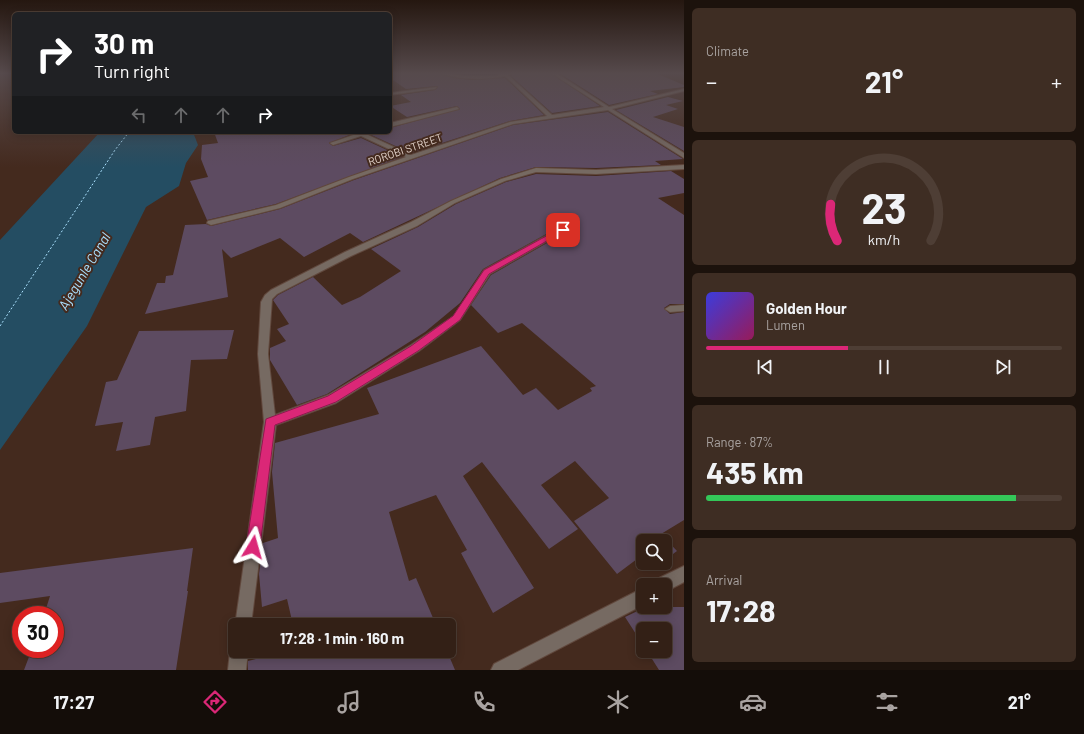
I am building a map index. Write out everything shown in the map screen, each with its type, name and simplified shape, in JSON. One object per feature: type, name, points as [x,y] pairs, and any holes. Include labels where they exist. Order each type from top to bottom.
[{"type":"street","points":[[537,104],[552,118]]},
{"type":"street","points":[[603,104],[684,156]]},
{"type":"street","name":"ROROBI STREET","points":[[211,223],[278,207],[357,176],[512,123],[552,118],[625,104]]},
{"type":"street","points":[[392,124],[457,108]]},
{"type":"street","points":[[333,143],[357,134]]},
{"type":"street","points":[[362,134],[412,158]]},
{"type":"street","points":[[244,618],[270,422],[263,354],[266,302],[268,297],[274,292],[348,254],[414,224],[453,202],[503,180],[536,170],[596,172],[684,167]]},
{"type":"street","points":[[270,422],[332,399],[415,348],[456,318],[486,272],[563,230]]},
{"type":"street","points":[[670,309],[684,308]]},
{"type":"street","points":[[672,580],[684,574]]},
{"type":"street","points":[[500,670],[636,600]]},
{"type":"street","points":[[237,670],[238,658]]},
{"type":"water","name":"Ajegunle Canal","points":[[98,134],[194,134],[198,145],[186,163],[179,186],[146,207],[87,326],[0,450],[0,240]]},
{"type":"building","points":[[399,104],[533,104],[544,115],[510,121],[411,153],[369,134],[392,134],[392,127],[460,109],[457,106],[407,117],[392,107],[392,106]]},
{"type":"building","points":[[542,104],[597,104],[600,106],[552,113]]},
{"type":"building","points":[[639,104],[669,104],[666,105],[678,109],[653,117],[684,127],[684,151],[616,110]]},
{"type":"building","points":[[608,112],[683,159],[655,161],[661,165],[596,168],[536,167],[500,178],[363,242],[350,233],[304,257],[280,238],[231,258],[222,249],[228,297],[145,314],[157,283],[165,283],[166,276],[173,275],[185,225],[206,224],[211,226],[280,209],[354,180],[513,125]]},
{"type":"building","points":[[215,134],[352,134],[329,143],[333,146],[361,138],[402,157],[276,204],[207,220],[190,181],[208,177],[201,159],[202,145],[218,143]]},
{"type":"building","points":[[671,171],[684,179],[684,193],[658,198],[684,215],[684,304],[670,304],[664,308],[670,314],[684,312],[684,520],[661,534],[636,534],[636,560],[617,574],[574,521],[609,498],[575,461],[541,485],[578,529],[549,549],[482,462],[463,476],[534,588],[493,613],[461,553],[467,550],[436,495],[389,512],[409,581],[416,578],[433,618],[291,618],[287,599],[262,607],[259,574],[263,543],[278,538],[272,472],[275,443],[379,414],[367,388],[481,346],[523,395],[536,388],[558,410],[592,391],[590,388],[596,386],[522,323],[498,333],[471,305],[491,275],[568,231],[566,226],[559,227],[483,269],[460,303],[425,332],[327,394],[297,405],[270,360],[270,348],[286,341],[277,329],[289,324],[273,300],[278,295],[313,277],[342,305],[360,297],[401,271],[371,249],[418,227],[456,204],[506,182],[536,174],[596,176]]},
{"type":"building","points":[[234,330],[227,359],[191,360],[186,411],[155,417],[150,445],[116,451],[123,422],[95,426],[106,382],[117,380],[139,331]]},
{"type":"building","points":[[672,546],[677,551],[672,555]]},
{"type":"building","points":[[193,548],[176,670],[24,670],[29,658],[64,658],[64,606],[47,606],[50,596],[0,603],[0,573]]},
{"type":"building","points":[[672,607],[684,607],[684,670],[659,670],[651,658],[672,658],[672,622],[636,622],[636,634],[625,617],[636,612],[636,614],[672,614]]},
{"type":"building","points":[[259,658],[450,658],[455,670],[248,670],[248,661]]},
{"type":"ferry route","points":[[0,326],[115,150],[127,134]]},
{"type":"route","points":[[253,547],[270,422],[332,399],[415,348],[456,318],[486,272],[563,230]]}]
